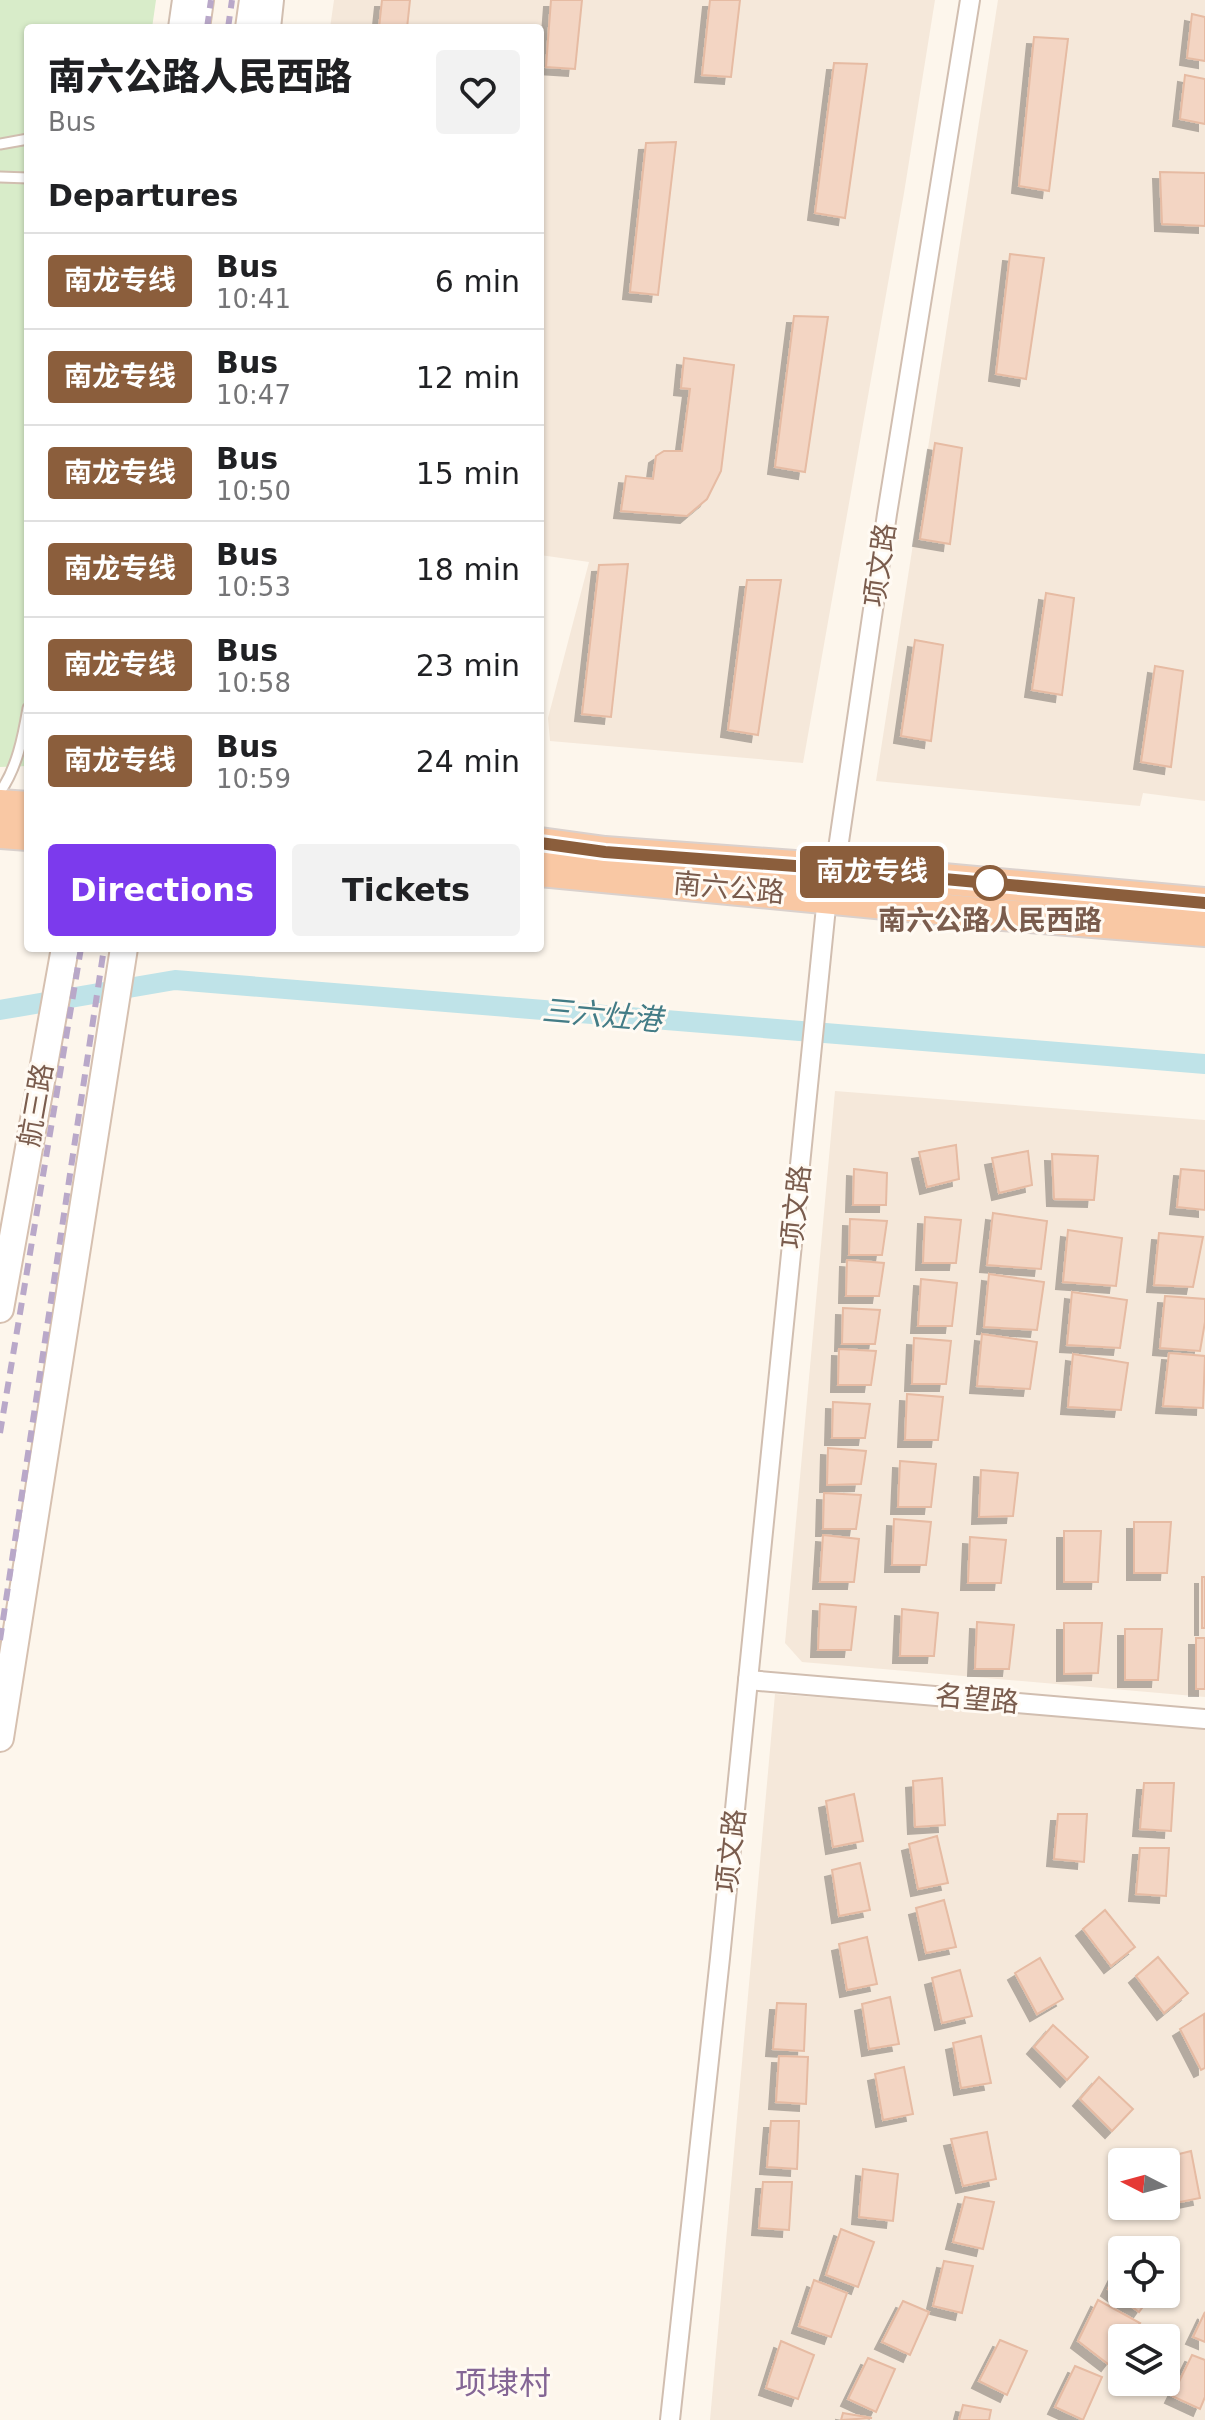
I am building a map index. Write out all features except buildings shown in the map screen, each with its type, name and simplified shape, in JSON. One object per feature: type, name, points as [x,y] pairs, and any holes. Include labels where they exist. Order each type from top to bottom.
[{"type":"highway","points":[[0,805],[24,807]]},
{"type":"highway","points":[[0,833],[24,835]]},
{"type":"highway","name":"南六公路","points":[[544,844],[831,883],[990,914],[1205,931]]},
{"type":"highway","name":"南六公路","points":[[544,871],[1205,903]]},
{"type":"main road","points":[[197,24],[200,0]]},
{"type":"main road","points":[[250,24],[253,0]]},
{"type":"main road","name":"航三路","points":[[0,1309],[64,952]]},
{"type":"main road","points":[[0,1738],[11,1606],[123,952]]},
{"type":"street","points":[[182,24],[185,0]]},
{"type":"street","points":[[268,24],[271,0]]},
{"type":"street","name":"项文路","points":[[670,2420],[831,883],[889,498],[970,0]]},
{"type":"street","name":"名望路","points":[[748,1680],[1205,1719]]},
{"type":"lane","points":[[0,144],[24,140]]},
{"type":"lane","points":[[0,177],[24,178]]},
{"type":"lane","points":[[0,792],[8,781],[24,733]]},
{"type":"shaded area","points":[[334,0],[935,0],[803,763],[550,741],[548,718],[589,562],[544,556],[544,24],[331,24]]},
{"type":"shaded area","points":[[998,0],[1205,0],[1205,801],[1143,793],[1140,806],[876,781]]},
{"type":"shaded area","points":[[835,1091],[1205,1120],[1205,1697],[802,1662],[785,1643]]},
{"type":"shaded area","points":[[775,1694],[1205,1726],[1205,2420],[710,2420]]},
{"type":"green space","points":[[0,0],[156,0],[153,24],[24,24],[24,766],[0,767]]},
{"type":"waterway","name":"三六灶港","points":[[0,1010],[175,980],[1205,1064]]},
{"type":"railway","points":[[208,24],[211,0]]},
{"type":"railway","points":[[229,24],[232,0]]},
{"type":"railway","points":[[0,1433],[80,952]]},
{"type":"railway","points":[[0,1640],[103,952]]},
{"type":"bus line","name":"南龙专线","points":[[544,844],[605,852],[835,869],[1205,903]]},
{"type":"place","name":"南六公路人民西路","points":[[990,883]]},
{"type":"district","name":"项埭村","points":[[503,2383]]}]
